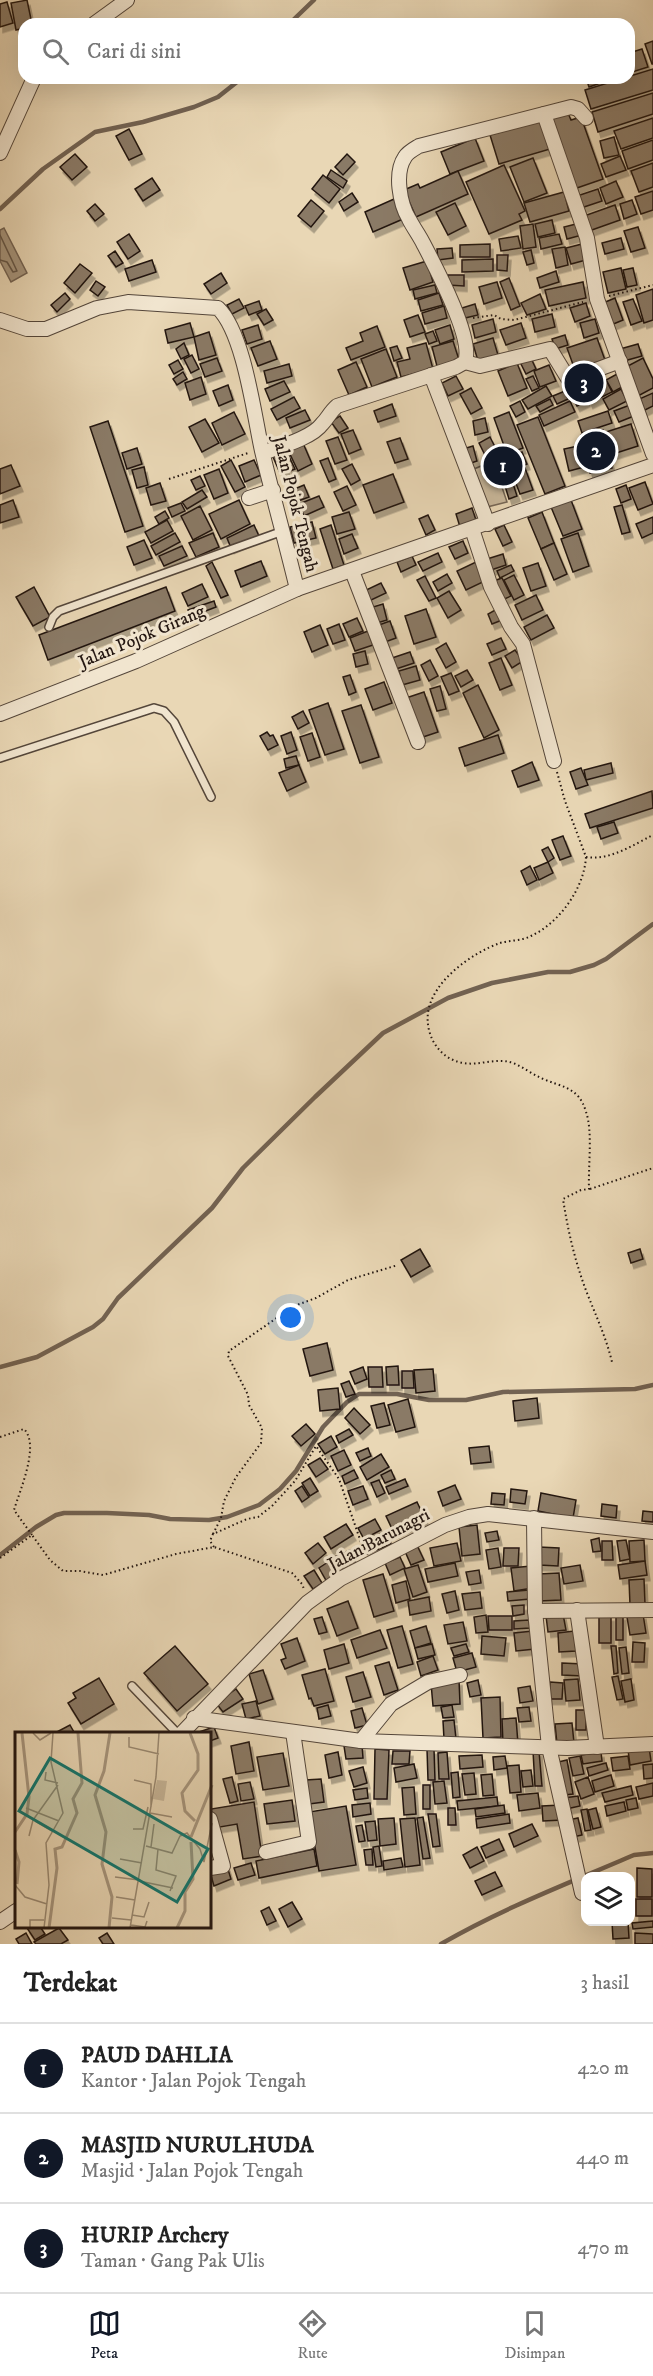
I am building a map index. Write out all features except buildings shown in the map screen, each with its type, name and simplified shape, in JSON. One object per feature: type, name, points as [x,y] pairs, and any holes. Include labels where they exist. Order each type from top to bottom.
[{"type":"street","points":[[102,18],[127,0]]},
{"type":"street","points":[[0,153],[31,84]]},
{"type":"street","points":[[262,451],[311,433],[322,425],[328,414],[337,406],[456,368],[465,362],[467,349],[459,322],[429,253],[404,209],[401,197],[401,166],[411,151],[419,146],[571,107],[578,109],[586,118]]},
{"type":"street","points":[[544,114],[587,238],[597,298],[653,454]]},
{"type":"street","name":"Jalan Pojok Tengah","points":[[0,320],[27,329],[46,329],[98,308],[128,302],[218,308],[225,314],[241,355],[262,451],[297,589],[650,466]]},
{"type":"street","points":[[465,362],[480,366],[550,349],[569,380],[620,361]]},
{"type":"street","points":[[431,375],[488,524]]},
{"type":"street","points":[[650,466],[653,482]]},
{"type":"street","points":[[249,498],[273,490]]},
{"type":"street","points":[[472,529],[491,587],[511,627],[523,644],[554,761]]},
{"type":"street","points":[[352,571],[418,741]]},
{"type":"street","name":"Jalan Pojok Girang","points":[[0,714],[136,661],[297,589]]},
{"type":"street","name":"Jalan Barunagri","points":[[183,1732],[308,1603],[340,1579],[432,1531],[469,1517],[488,1514],[653,1532]]},
{"type":"street","points":[[534,1518],[535,1611],[549,1747],[581,1889]]},
{"type":"street","points":[[577,1610],[597,1747]]},
{"type":"street","points":[[535,1611],[653,1610]]},
{"type":"street","points":[[361,1741],[391,1704],[428,1682],[460,1675]]},
{"type":"street","points":[[194,1718],[361,1741],[549,1747],[653,1744]]},
{"type":"street","points":[[266,1852],[309,1842],[293,1732]]},
{"type":"street","points":[[212,1826],[224,1866],[212,1869]]},
{"type":"street","points":[[0,1923],[15,1912]]},
{"type":"lane","points":[[49,627],[53,617],[59,611],[283,531]]},
{"type":"lane","points":[[0,758],[154,708],[164,711],[174,722],[211,797]]},
{"type":"lane","points":[[132,1686],[181,1732]]},
{"type":"path","points":[[459,322],[494,315],[514,320],[653,285]]},
{"type":"path","points":[[169,480],[262,451]]},
{"type":"path","points":[[554,761],[565,801],[586,857],[577,888],[559,917],[530,937],[501,943],[471,957],[434,994],[428,1015],[431,1039],[437,1048],[456,1061],[465,1064],[492,1061],[513,1063],[538,1077],[571,1090],[586,1111],[589,1189]]},
{"type":"path","points":[[586,857],[595,859],[623,850],[653,836]]},
{"type":"path","points":[[612,1362],[574,1252],[563,1199],[581,1190],[653,1168]]},
{"type":"path","points":[[214,1547],[210,1541],[221,1518],[224,1501],[236,1477],[261,1443],[262,1428],[249,1405],[248,1395],[228,1356],[229,1351],[294,1306],[316,1298],[348,1280],[398,1265]]},
{"type":"path","points":[[0,1437],[24,1429],[30,1435],[32,1442],[27,1466],[14,1510],[50,1560],[63,1571],[103,1575],[176,1554],[214,1547],[292,1573],[302,1584],[308,1603]]},
{"type":"path","points":[[213,1534],[247,1519],[258,1517],[277,1502],[299,1476],[316,1446],[339,1479],[367,1557],[367,1565]]},
{"type":"path","points":[[0,1558],[32,1534]]},
{"type":"shaded area","points":[[493,461],[507,502],[487,507],[474,469]]},
{"type":"water","points":[[4,228],[27,273],[11,282],[0,261],[0,230]]},
{"type":"waterway","points":[[295,18],[314,0]]},
{"type":"waterway","points":[[0,209],[43,169],[95,132],[143,122],[194,107],[218,97],[234,84]]},
{"type":"waterway","points":[[0,1367],[37,1357],[93,1327],[103,1319],[118,1298],[212,1208],[243,1168],[383,1033],[448,998],[492,983],[548,972],[570,972],[594,965],[606,959],[653,924]]},
{"type":"waterway","points":[[0,1555],[36,1527],[64,1513],[149,1515],[170,1519],[209,1520],[227,1517],[259,1505],[280,1489],[296,1471],[323,1427],[347,1402],[359,1394],[397,1394],[429,1400],[466,1400],[503,1392],[635,1389],[653,1385]]},
{"type":"waterway","points":[[441,1944],[512,1907],[634,1855],[653,1853]]},
{"type":"place","name":"HURIP Archery","points":[[584,383]]},
{"type":"place","name":"MASJID NURULHUDA","points":[[596,451]]},
{"type":"place","name":"PAUD DAHLIA","points":[[503,466]]}]
